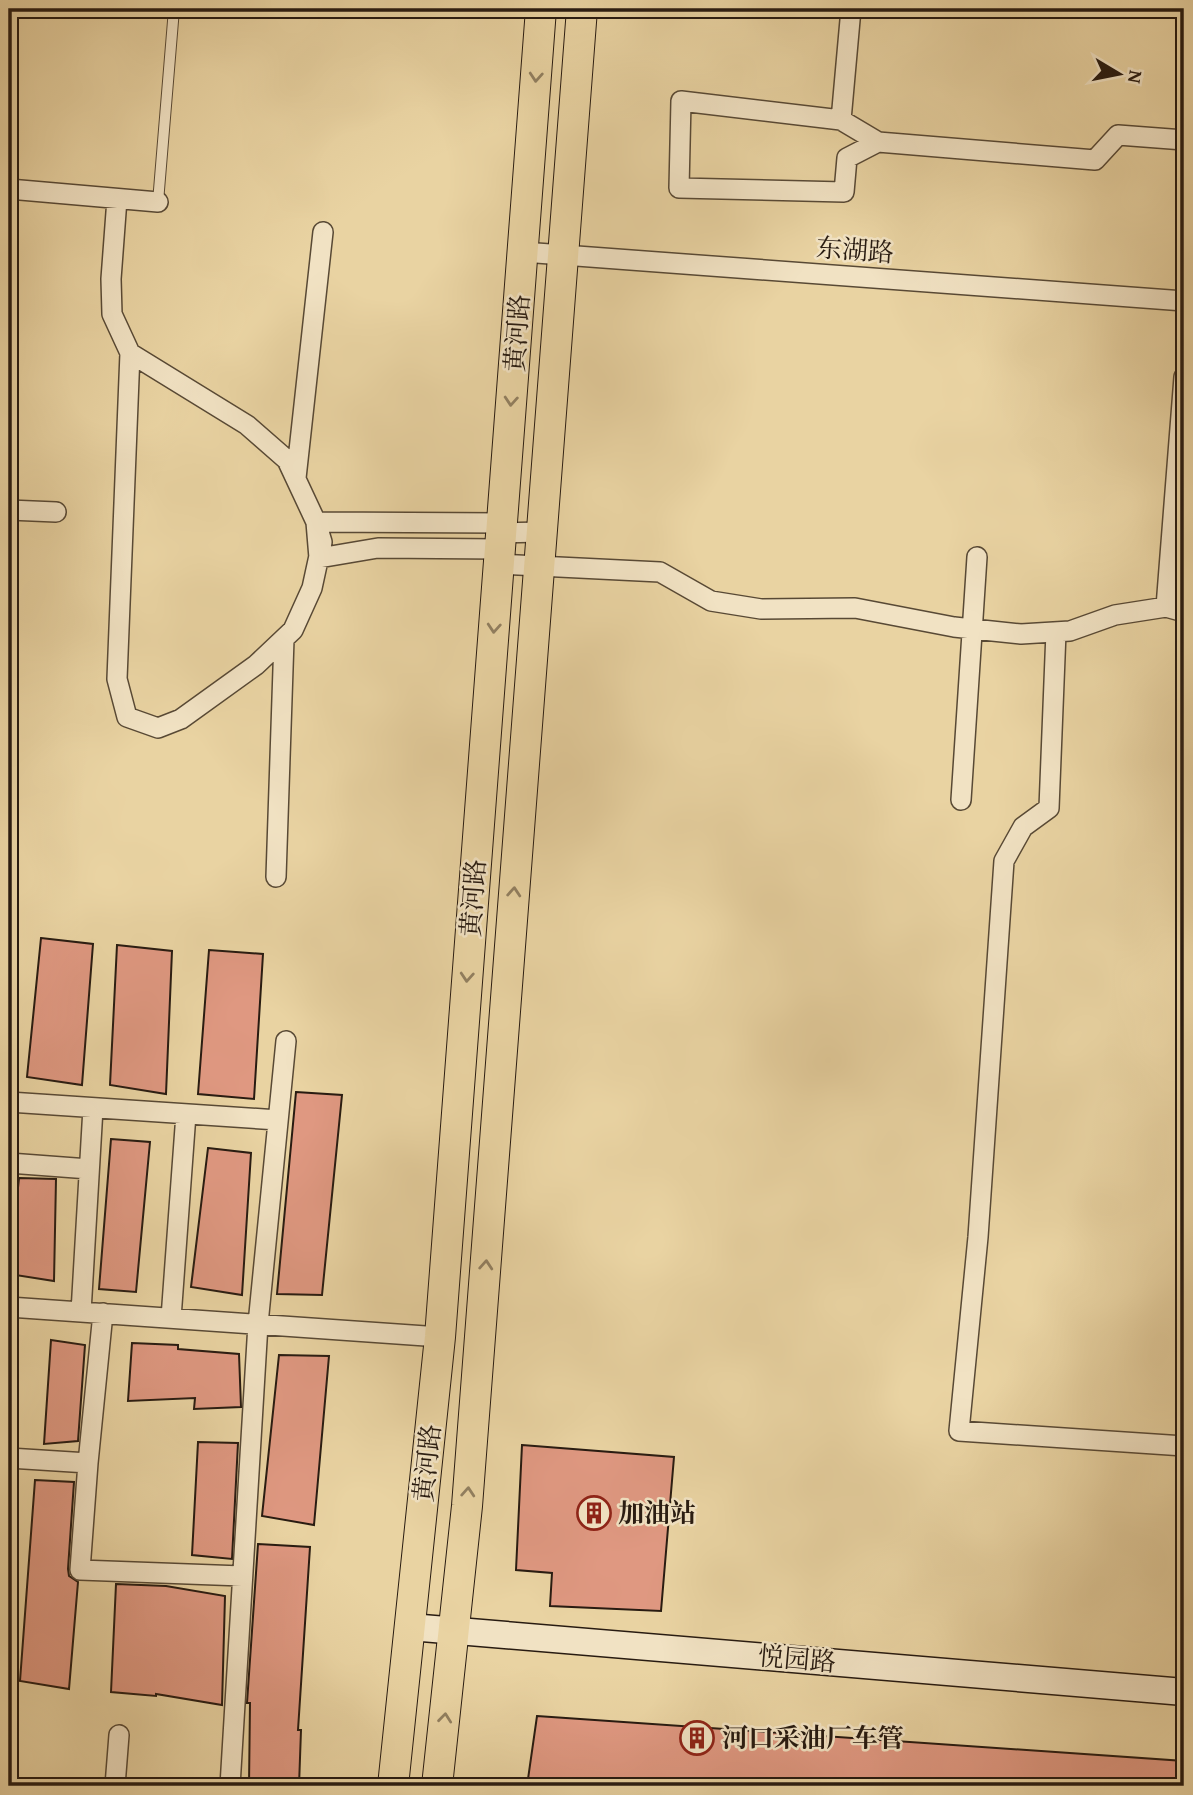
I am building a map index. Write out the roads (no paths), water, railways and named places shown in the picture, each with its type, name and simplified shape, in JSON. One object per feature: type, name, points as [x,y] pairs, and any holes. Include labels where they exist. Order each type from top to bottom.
[{"type":"main road","name":"黄河路","points":[[393,1786],[440,1337],[541,9]]},
{"type":"main road","name":"黄河路","points":[[438,1786],[467,1506],[582,9]]},
{"type":"street","points":[[841,120],[851,9]]},
{"type":"street","points":[[878,142],[847,158],[844,192],[679,188],[681,101],[841,120],[878,142],[1095,160],[1118,135],[1184,141]]},
{"type":"street","points":[[9,189],[158,202]]},
{"type":"street","points":[[117,199],[111,279],[112,314],[130,353],[117,679],[127,718],[158,728],[181,719],[256,665],[293,630],[313,589],[322,542],[316,522],[287,460],[247,425],[130,353]]},
{"type":"street","points":[[296,480],[323,232]]},
{"type":"street","name":"东湖路","points":[[523,252],[1184,301]]},
{"type":"street","points":[[316,522],[501,542],[539,567],[660,572],[711,601],[761,609],[855,608],[972,629],[1021,634],[1070,631],[1115,615],[1175,610],[1184,377]]},
{"type":"street","points":[[9,510],[56,512]]},
{"type":"street","points":[[319,558],[378,548],[501,542],[542,532]]},
{"type":"street","points":[[961,800],[977,557]]},
{"type":"street","points":[[1056,632],[1049,808],[1023,827],[1004,861],[978,1237],[959,1432],[1184,1446]]},
{"type":"street","points":[[276,877],[284,639]]},
{"type":"street","points":[[230,1786],[258,1324],[286,1041]]},
{"type":"street","points":[[9,1102],[278,1120]]},
{"type":"street","points":[[81,1312],[93,1108]]},
{"type":"street","points":[[171,1318],[186,1114]]},
{"type":"street","points":[[9,1163],[89,1169]]},
{"type":"street","points":[[9,1307],[440,1337]]},
{"type":"street","points":[[103,1313],[80,1570],[243,1576]]},
{"type":"street","points":[[9,1458],[88,1463]]},
{"type":"street","name":"悦园路","points":[[411,1627],[1184,1692]]},
{"type":"street","points":[[115,1786],[118,1735]]},
{"type":"lane","points":[[158,202],[174,9]]},
{"type":"place","name":"加油站","points":[[594,1513]]},
{"type":"place","name":"河口采油厂车管","points":[[697,1738]]}]
